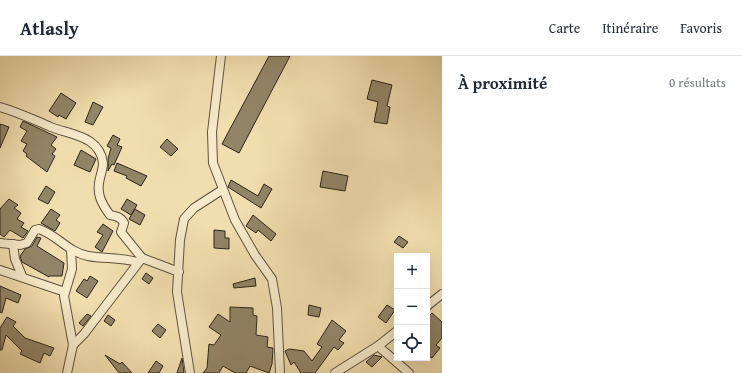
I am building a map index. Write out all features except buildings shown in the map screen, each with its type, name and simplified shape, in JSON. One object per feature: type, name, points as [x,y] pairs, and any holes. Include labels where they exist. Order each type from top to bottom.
[{"type":"street","points":[[221,56],[212,132],[213,163],[222,190],[235,220],[255,255],[272,279],[277,308],[280,373]]},
{"type":"street","points":[[0,107],[36,119],[51,127],[82,136],[92,142],[102,155],[103,166],[98,186],[98,194],[110,215],[120,217],[123,220],[124,223],[121,232],[140,260]]},
{"type":"street","points":[[190,373],[177,292],[180,240],[184,219],[194,208],[222,190]]},
{"type":"street","points":[[0,243],[27,243],[35,230],[39,228],[71,250],[88,256],[140,260],[179,272]]},
{"type":"street","points":[[13,244],[15,260],[22,276]]},
{"type":"street","points":[[68,373],[72,345],[65,292],[72,269],[71,250]]},
{"type":"street","points":[[72,345],[84,334],[140,260]]},
{"type":"street","points":[[0,270],[22,276],[65,292]]},
{"type":"street","points":[[430,304],[442,294]]},
{"type":"street","points":[[335,373],[378,346],[394,333]]},
{"type":"street","points":[[378,346],[409,373]]}]
